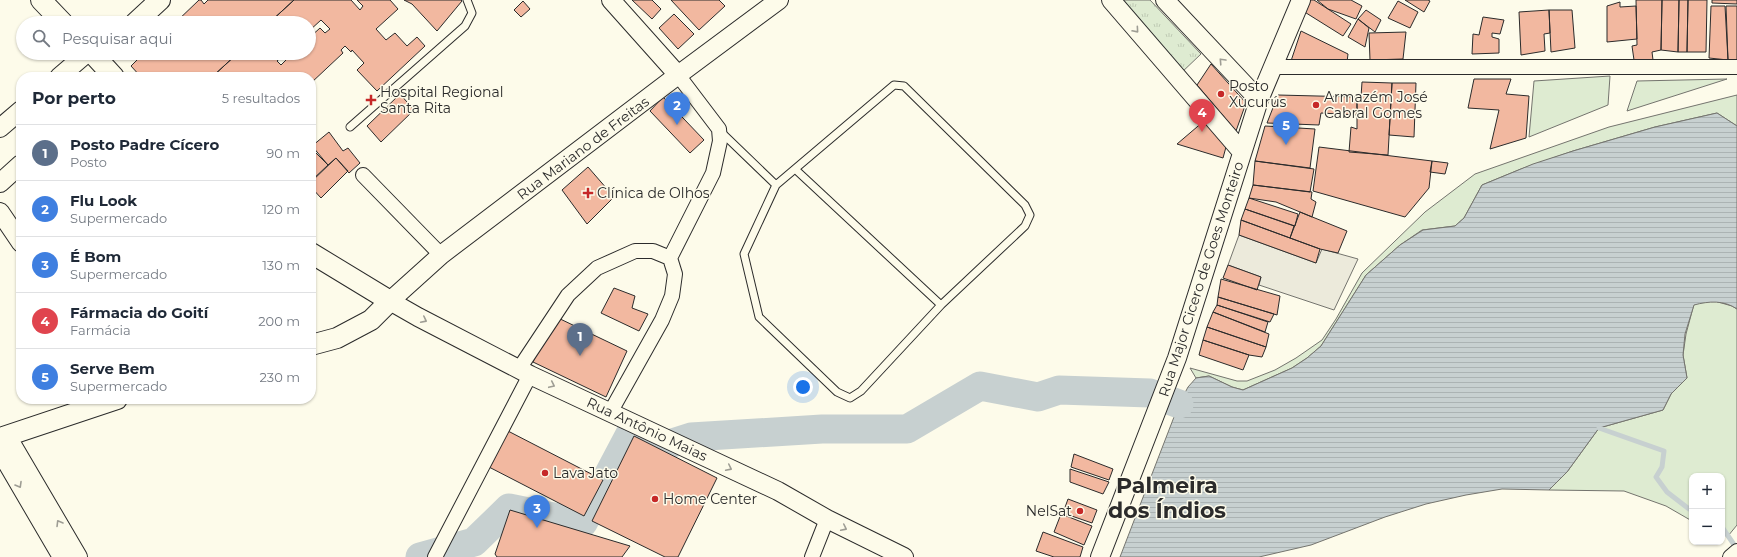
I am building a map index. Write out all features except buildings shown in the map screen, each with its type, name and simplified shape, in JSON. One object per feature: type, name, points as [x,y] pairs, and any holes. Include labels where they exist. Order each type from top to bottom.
[{"type":"main road","points":[[41,0],[56,16]]},
{"type":"main road","points":[[143,16],[160,0]]},
{"type":"main road","points":[[100,60],[110,72]]},
{"type":"main road","points":[[316,257],[390,301],[371,320],[337,338],[316,344]]},
{"type":"main road","points":[[2,442],[104,404]]},
{"type":"street","points":[[611,0],[678,75],[719,129],[720,141],[713,173],[670,258],[675,274],[672,296],[662,320],[611,411]]},
{"type":"street","name":"Rua Mariano de Freitas","points":[[390,301],[442,255],[678,75],[780,0]]},
{"type":"street","points":[[1111,0],[1242,152]]},
{"type":"street","points":[[1165,0],[1259,100]]},
{"type":"street","name":"Rua Major Cicero de Goes Monteiro","points":[[1100,557],[1163,399],[1259,100],[1301,0]]},
{"type":"street","points":[[67,72],[86,60]]},
{"type":"street","points":[[1272,67],[1737,67]]},
{"type":"street","points":[[0,128],[16,114]]},
{"type":"street","points":[[0,183],[16,169]]},
{"type":"street","points":[[363,175],[442,255]]},
{"type":"street","points":[[0,212],[16,236]]},
{"type":"street","points":[[436,554],[525,372],[568,295],[597,268],[635,251],[653,251],[670,258]]},
{"type":"street","name":"Rua Antônio Maias","points":[[390,301],[525,372],[611,411],[778,491],[827,520],[904,557]]},
{"type":"street","points":[[2,442],[62,557]]},
{"type":"street","points":[[2,442],[78,557]]},
{"type":"street","points":[[812,557],[827,520]]},
{"type":"lane","points":[[350,127],[465,26],[472,13],[467,0]]},
{"type":"lane","points":[[894,85],[904,86],[1025,205],[1030,215],[1025,226],[941,305],[861,391],[850,398],[837,392],[759,317],[744,254],[776,186],[884,92],[894,85]]},
{"type":"lane","points":[[719,129],[776,186]]},
{"type":"lane","points":[[795,169],[941,305]]},
{"type":"green space","points":[[1121,0],[1150,0],[1201,54],[1180,74]]},
{"type":"green space","points":[[1610,76],[1608,105],[1529,137],[1534,81]]},
{"type":"green space","points":[[1727,79],[1627,111],[1637,81]]},
{"type":"green space","points":[[1737,95],[1737,126],[1717,113],[1655,127],[1573,151],[1521,169],[1482,185],[1464,218],[1455,226],[1422,230],[1400,245],[1366,275],[1321,346],[1292,368],[1243,390],[1232,387],[1209,376],[1196,378],[1190,368],[1237,381],[1247,381],[1275,370],[1296,358],[1322,340],[1336,319],[1362,273],[1425,212],[1475,174],[1609,127]]},
{"type":"green space","points":[[1711,300],[1737,309],[1737,525],[1728,536],[1725,536],[1725,473],[1689,473],[1689,519],[1666,506],[1624,491],[1549,490],[1567,472],[1599,428],[1663,410],[1671,394],[1687,378],[1683,355],[1686,334],[1694,304]]},
{"type":"shaded area","points":[[1717,113],[1737,126],[1737,309],[1727,304],[1716,302],[1694,305],[1685,334],[1683,355],[1687,378],[1671,394],[1663,410],[1599,428],[1567,472],[1549,490],[1502,489],[1426,504],[1385,517],[1311,545],[1259,557],[1120,557],[1179,404],[1188,387],[1196,378],[1209,376],[1232,387],[1243,390],[1292,368],[1307,358],[1321,346],[1366,275],[1400,245],[1423,230],[1455,226],[1464,218],[1482,185],[1533,164],[1573,151],[1655,127]]},
{"type":"shaded area","points":[[1239,235],[1316,263],[1322,249],[1358,259],[1334,310],[1259,285],[1261,277],[1228,265]]},
{"type":"waterway","points":[[420,557],[474,542],[509,508],[583,523],[630,434],[666,445],[691,437],[822,429],[907,429],[980,386],[1038,397],[1059,390],[1150,393],[1179,404]]},
{"type":"waterway","points":[[1599,428],[1664,451],[1662,467],[1656,477],[1667,492],[1689,509]]},
{"type":"waterway","points":[[1725,531],[1737,549]]},
{"type":"place","name":"Posto Xucurús","points":[[1221,94]]},
{"type":"place","name":"Hospital Regional Santa Rita","points":[[371,100]]},
{"type":"place","name":"Armazém José Cabral Gomes","points":[[1316,105]]},
{"type":"place","name":"Flu Look","points":[[677,125]]},
{"type":"place","name":"Fármacia do Goití","points":[[1202,132]]},
{"type":"place","name":"Serve Bem","points":[[1286,145]]},
{"type":"place","name":"Clínica de Olhos","points":[[588,193]]},
{"type":"place","name":"Posto Padre Cícero","points":[[580,356]]},
{"type":"place","name":"Lava Jato","points":[[545,473]]},
{"type":"place","name":"Home Center","points":[[655,499]]},
{"type":"place","name":"NelSat","points":[[1080,511]]},
{"type":"place","name":"É Bom","points":[[537,528]]},
{"type":"district","name":"Palmeira dos Índios","points":[[1167,498]]}]
